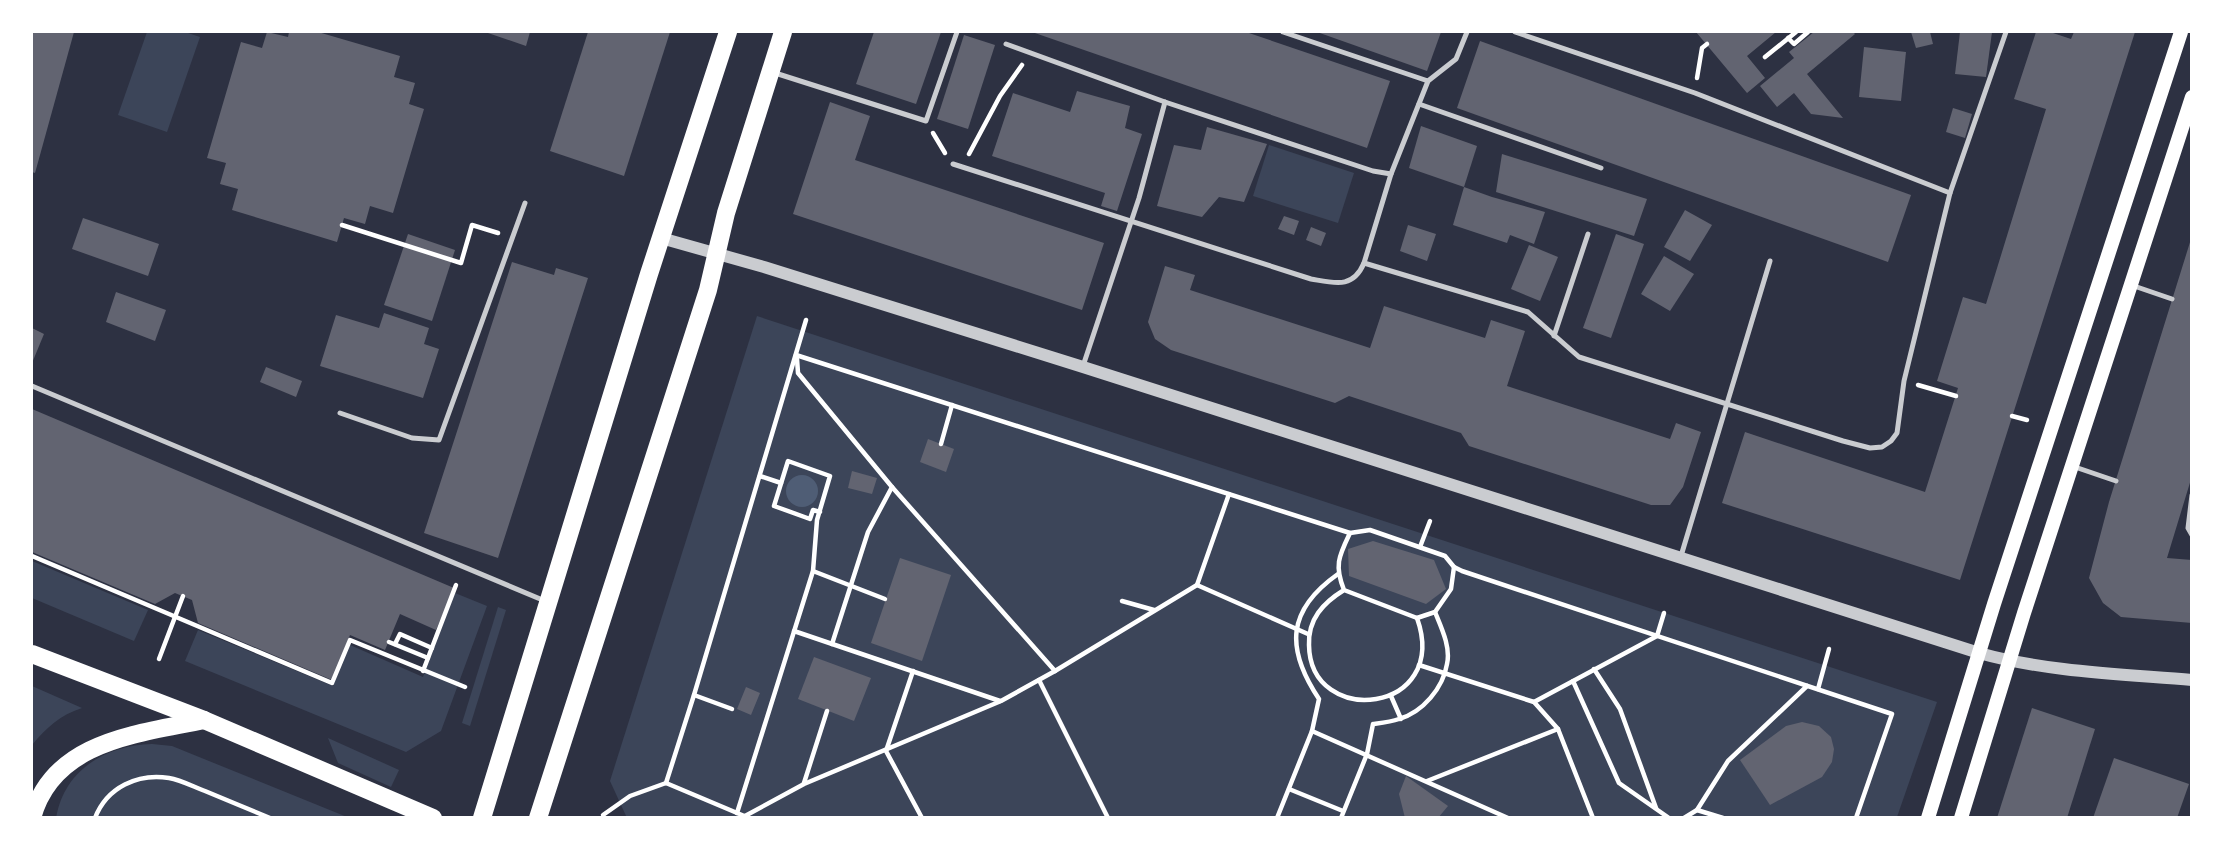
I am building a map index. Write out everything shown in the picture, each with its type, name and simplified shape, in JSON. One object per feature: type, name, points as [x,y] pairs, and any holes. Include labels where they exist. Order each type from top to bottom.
[{"type":"main road","points":[[482,817],[661,238],[728,32]]},
{"type":"main road","points":[[538,817],[708,290],[715,252],[783,32]]},
{"type":"main road","points":[[1928,817],[2180,32]]},
{"type":"main road","points":[[1961,817],[2192,97]]},
{"type":"main road","points":[[32,654],[204,720],[433,817]]},
{"type":"main road","points":[[32,817],[38,801],[53,778],[90,748],[124,737],[204,720]]},
{"type":"street","points":[[661,238],[715,252],[1083,367],[2010,662],[2192,680]]},
{"type":"lane","points":[[770,72],[926,121],[957,32]]},
{"type":"lane","points":[[1283,32],[1428,81]]},
{"type":"lane","points":[[953,164],[1311,279],[1345,282],[1359,275],[1364,263],[1391,174],[1428,81],[1456,59],[1467,32]]},
{"type":"lane","points":[[1515,32],[1695,93],[1950,193]]},
{"type":"lane","points":[[1364,263],[1528,312],[1578,357],[1843,441],[1870,448],[1882,447],[1897,433],[1904,381],[1950,193],[2006,32]]},
{"type":"lane","points":[[1006,44],[1166,102],[1373,171],[1391,174]]},
{"type":"lane","points":[[1083,367],[1131,222],[1166,102]]},
{"type":"lane","points":[[1419,104],[1601,168]]},
{"type":"lane","points":[[340,413],[412,438],[439,440],[525,203]]},
{"type":"lane","points":[[1554,336],[1588,234]]},
{"type":"lane","points":[[1681,559],[1770,261]]},
{"type":"lane","points":[[2131,285],[2172,299]]},
{"type":"lane","points":[[32,386],[548,602]]},
{"type":"lane","points":[[2072,466],[2116,481]]},
{"type":"lane","points":[[2189,497],[2188,528],[2192,535]]},
{"type":"path","points":[[1765,57],[1796,32]]},
{"type":"path","points":[[1788,38],[1794,44],[1809,32]]},
{"type":"path","points":[[1695,93],[1702,48],[1707,44]]},
{"type":"path","points":[[962,167],[1000,96],[1030,53]]},
{"type":"path","points":[[926,121],[953,164]]},
{"type":"path","points":[[342,225],[461,263],[472,225],[512,237]]},
{"type":"path","points":[[666,783],[806,320]]},
{"type":"path","points":[[796,355],[1350,533],[1370,530],[1445,556],[1454,567],[1892,714],[1856,817]]},
{"type":"path","points":[[796,355],[798,373],[892,487],[1055,671]]},
{"type":"path","points":[[1904,381],[1956,396]]},
{"type":"path","points":[[941,444],[952,405]]},
{"type":"path","points":[[2012,416],[2027,420]]},
{"type":"path","points":[[737,813],[813,571],[817,520],[820,512],[830,476],[788,461],[774,506],[810,519],[813,510],[820,512]]},
{"type":"path","points":[[760,476],[781,484]]},
{"type":"path","points":[[832,644],[868,532],[892,487]]},
{"type":"path","points":[[603,815],[630,796],[666,783],[747,817],[804,784],[1001,701],[1197,585],[1229,494]]},
{"type":"path","points":[[1420,547],[1430,521]]},
{"type":"path","points":[[1350,533],[1341,552],[1338,574],[1344,590],[1417,618],[1435,612],[1451,589],[1454,567]]},
{"type":"path","points":[[32,556],[332,682],[350,640],[465,687]]},
{"type":"path","points":[[813,571],[886,599]]},
{"type":"path","points":[[1278,817],[1312,731],[1319,699],[1308,682],[1297,655],[1296,630],[1304,606],[1319,587],[1338,574]]},
{"type":"path","points":[[423,671],[456,585]]},
{"type":"path","points":[[1197,585],[1308,634]]},
{"type":"path","points":[[1344,590],[1327,600],[1315,616],[1308,634],[1309,654],[1315,671],[1327,687],[1341,696],[1357,701],[1374,701],[1391,696],[1403,688],[1419,666],[1423,650],[1423,634],[1417,618]]},
{"type":"path","points":[[159,659],[183,596]]},
{"type":"path","points":[[1122,601],[1155,611]]},
{"type":"path","points":[[1289,789],[1342,814],[1367,754],[1373,724],[1401,719],[1422,707],[1438,688],[1448,663],[1444,634],[1435,612]]},
{"type":"path","points":[[1534,702],[1657,636],[1664,613]]},
{"type":"path","points":[[794,631],[1001,701]]},
{"type":"path","points":[[428,658],[392,643],[400,634],[432,648]]},
{"type":"path","points":[[1818,689],[1829,649]]},
{"type":"path","points":[[1419,666],[1534,702],[1558,729],[1593,817]]},
{"type":"path","points":[[1594,669],[1620,709],[1657,809]]},
{"type":"path","points":[[913,671],[886,751],[922,817]]},
{"type":"path","points":[[1039,680],[1108,817]]},
{"type":"path","points":[[1573,681],[1619,783],[1669,817]]},
{"type":"path","points":[[1684,817],[1696,810],[1728,761],[1807,686]]},
{"type":"path","points":[[1317,695],[1327,687]]},
{"type":"path","points":[[694,695],[732,709]]},
{"type":"path","points":[[1391,696],[1401,719]]},
{"type":"path","points":[[804,784],[827,711]]},
{"type":"path","points":[[1426,781],[1558,729]]},
{"type":"path","points":[[1312,731],[1507,817]]},
{"type":"path","points":[[95,817],[106,797],[121,786],[153,776],[173,778],[270,817]]},
{"type":"path","points":[[1696,810],[1723,817]]},
{"type":"shaded area","points":[[147,32],[185,32],[200,37],[167,132],[118,115]]},
{"type":"shaded area","points":[[1269,145],[1354,173],[1338,223],[1253,196]]},
{"type":"shaded area","points":[[757,316],[1937,702],[1897,817],[627,818],[610,781]]},
{"type":"shaded area","points":[[802,475],[814,479],[818,491],[814,503],[802,507],[790,503],[786,491],[790,479]]},
{"type":"shaded area","points":[[32,561],[148,610],[134,641],[32,598]]},
{"type":"shaded area","points":[[455,593],[487,606],[441,731],[406,752],[185,661],[198,630],[333,686],[350,645],[423,677]]},
{"type":"shaded area","points":[[498,607],[506,610],[470,726],[462,723]]},
{"type":"shaded area","points":[[32,686],[82,708],[54,723],[32,745]]},
{"type":"shaded area","points":[[328,738],[399,770],[391,787],[338,763]]},
{"type":"shaded area","points":[[152,744],[172,746],[347,817],[56,818],[68,786],[90,763],[119,749]]},
{"type":"building","points":[[32,32],[74,32],[35,173],[32,172]]},
{"type":"building","points":[[267,32],[288,37],[289,32],[318,32],[400,56],[394,77],[415,83],[409,104],[424,109],[393,213],[370,206],[365,224],[344,218],[337,242],[232,210],[238,189],[220,184],[226,163],[207,158],[241,42],[262,48]]},
{"type":"building","points":[[485,32],[530,32],[526,46]]},
{"type":"building","points":[[588,32],[670,32],[624,176],[550,151]]},
{"type":"building","points":[[874,32],[941,32],[916,104],[856,84]]},
{"type":"building","points":[[1032,32],[1246,32],[1390,81],[1367,148]]},
{"type":"building","points":[[1317,32],[1441,32],[1427,71]]},
{"type":"building","points":[[1696,32],[1776,32],[1747,56],[1765,78],[1747,93]]},
{"type":"building","points":[[1814,32],[1855,34],[1807,74],[1843,118],[1811,114],[1794,93],[1777,107],[1760,86],[1794,58],[1789,52]]},
{"type":"building","points":[[1911,32],[1930,32],[1933,44],[1916,48]]},
{"type":"building","points":[[1960,32],[1992,32],[1986,77],[1955,74]]},
{"type":"building","points":[[2036,32],[2050,32],[2071,39],[2074,32],[2135,32],[1960,580],[1722,503],[1745,432],[1925,492],[1958,388],[1937,381],[1963,297],[1986,304],[2046,109],[2014,99]]},
{"type":"building","points":[[964,35],[995,45],[968,129],[937,119]]},
{"type":"building","points":[[1480,41],[1911,195],[1888,262],[1457,108]]},
{"type":"building","points":[[1864,47],[1906,52],[1901,101],[1859,97]]},
{"type":"building","points":[[1077,91],[1130,106],[1125,128],[1142,134],[1117,211],[1101,206],[1105,193],[992,156],[1013,93],[1070,112]]},
{"type":"building","points":[[830,102],[870,116],[855,160],[1104,243],[1082,310],[793,214]]},
{"type":"building","points":[[1953,108],[1972,114],[1965,138],[1946,132]]},
{"type":"building","points":[[1421,126],[1477,146],[1464,187],[1409,168]]},
{"type":"building","points":[[1207,127],[1267,144],[1244,202],[1219,197],[1202,217],[1157,206],[1174,145],[1201,150]]},
{"type":"building","points":[[1502,154],[1647,199],[1634,236],[1496,192]]},
{"type":"building","points":[[1464,187],[1545,212],[1534,244],[1510,235],[1507,243],[1453,225]]},
{"type":"building","points":[[1685,210],[1712,225],[1690,261],[1664,247]]},
{"type":"building","points":[[1284,216],[1299,221],[1294,235],[1278,229]]},
{"type":"building","points":[[83,218],[159,244],[148,276],[72,249]]},
{"type":"building","points":[[1408,225],[1436,234],[1427,261],[1400,251]]},
{"type":"building","points":[[1311,227],[1326,233],[1321,246],[1306,240]]},
{"type":"building","points":[[408,234],[455,250],[432,321],[384,305]]},
{"type":"building","points":[[1616,234],[1644,244],[1611,338],[1583,328]]},
{"type":"building","points":[[2191,239],[2192,476],[2167,558],[2192,560],[2192,623],[2121,617],[2103,603],[2089,578],[2109,502]]},
{"type":"building","points":[[1529,245],[1558,257],[1540,301],[1511,289]]},
{"type":"building","points":[[1664,256],[1694,274],[1670,311],[1641,294]]},
{"type":"building","points":[[512,262],[554,275],[556,268],[588,278],[498,558],[424,533]]},
{"type":"building","points":[[1165,266],[1195,275],[1190,290],[1370,348],[1384,306],[1485,338],[1491,320],[1525,331],[1507,386],[1670,439],[1676,423],[1701,432],[1683,487],[1670,505],[1651,505],[1469,446],[1461,433],[1349,396],[1335,403],[1171,350],[1155,339],[1148,322]]},
{"type":"building","points":[[116,292],[166,310],[155,341],[106,322]]},
{"type":"building","points":[[384,313],[429,328],[424,344],[439,349],[423,398],[320,366],[336,315],[379,328]]},
{"type":"building","points":[[32,328],[44,334],[32,363]]},
{"type":"building","points":[[266,367],[302,381],[296,397],[260,382]]},
{"type":"building","points":[[32,409],[454,588],[436,630],[400,614],[385,650],[350,635],[332,680],[198,623],[192,600],[175,593],[155,604],[32,552]]},
{"type":"building","points":[[928,439],[954,449],[946,472],[920,462]]},
{"type":"building","points":[[852,471],[877,478],[872,494],[848,488]]},
{"type":"building","points":[[1373,541],[1434,560],[1446,589],[1426,604],[1349,576],[1348,549]]},
{"type":"building","points":[[900,558],[951,575],[922,661],[871,643]]},
{"type":"building","points":[[814,657],[871,678],[854,721],[798,699]]},
{"type":"building","points":[[746,687],[760,693],[751,715],[737,709]]},
{"type":"building","points":[[2032,708],[2095,729],[2067,818],[1997,818]]},
{"type":"building","points":[[1802,722],[1819,726],[1831,737],[1834,749],[1832,762],[1822,777],[1770,805],[1740,760],[1786,726]]},
{"type":"building","points":[[2114,758],[2189,784],[2177,818],[2093,818]]},
{"type":"building","points":[[1406,776],[1448,806],[1438,818],[1405,818],[1399,794]]}]
